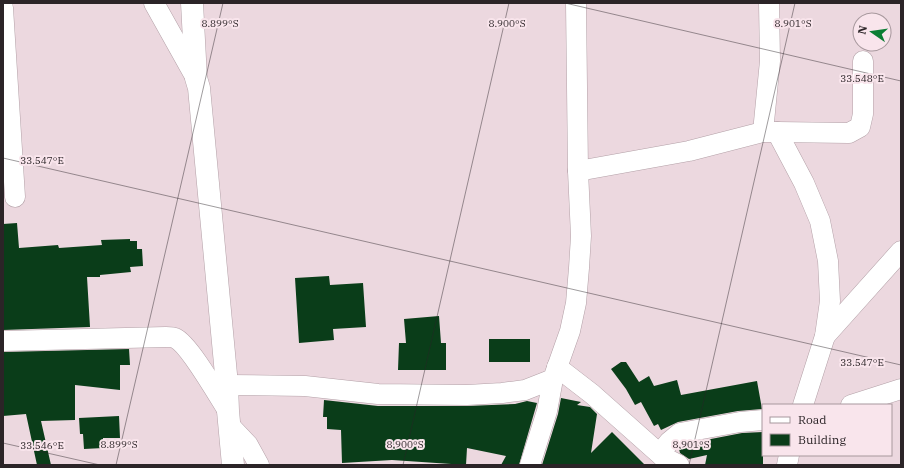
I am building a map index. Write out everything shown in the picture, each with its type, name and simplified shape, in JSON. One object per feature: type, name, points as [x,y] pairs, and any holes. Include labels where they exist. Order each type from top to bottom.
[{"type":"highway","points":[[192,3],[196,78],[199,88],[234,465]]},
{"type":"street","points":[[154,3],[196,78]]},
{"type":"street","points":[[530,465],[547,411],[555,373],[570,331],[576,303],[580,268],[581,236],[578,171],[576,3]]},
{"type":"street","points":[[769,3],[770,132],[804,183],[820,221],[828,261],[830,301],[825,336],[803,404]]},
{"type":"street","points":[[3,8],[8,164],[15,197]]},
{"type":"street","points":[[578,171],[689,151],[770,132],[849,133],[860,127],[863,114],[863,61]]},
{"type":"street","points":[[825,336],[901,251]]},
{"type":"street","points":[[3,341],[176,338],[184,345],[197,362],[229,419],[248,444],[259,465]]},
{"type":"street","points":[[227,385],[305,386],[378,394],[467,395],[525,390],[555,373]]},
{"type":"street","points":[[555,373],[592,394],[671,461]]},
{"type":"street","points":[[855,404],[901,389]]},
{"type":"street","points":[[671,461],[665,447],[680,433],[740,422],[762,420]]},
{"type":"building","points":[[17,223],[19,248],[58,245],[59,248],[102,245],[101,240],[130,239],[130,241],[137,241],[137,249],[142,249],[143,266],[130,267],[131,272],[100,275],[100,277],[87,277],[90,327],[3,330],[3,224]]},
{"type":"building","points":[[329,276],[330,285],[363,283],[366,327],[333,329],[334,340],[299,343],[295,278]]},
{"type":"building","points":[[439,316],[441,343],[446,343],[446,370],[398,370],[399,343],[406,343],[404,319]]},
{"type":"building","points":[[489,339],[530,339],[530,362],[489,362]]},
{"type":"building","points":[[129,349],[130,365],[120,365],[120,390],[75,385],[75,420],[41,421],[51,465],[37,465],[26,414],[3,416],[3,352]]},
{"type":"building","points":[[621,362],[626,362],[639,382],[649,376],[654,386],[677,380],[681,395],[757,381],[762,409],[738,411],[678,422],[661,430],[658,424],[654,426],[641,402],[635,405],[626,389],[611,369]]},
{"type":"building","points":[[561,398],[581,402],[577,405],[590,407],[597,414],[591,453],[612,432],[645,465],[542,465],[558,414]]},
{"type":"building","points":[[324,400],[378,406],[467,406],[515,404],[527,401],[537,403],[519,465],[501,465],[506,456],[467,448],[466,465],[392,460],[342,463],[341,430],[327,429],[327,417],[323,417]]},
{"type":"building","points":[[119,416],[120,438],[103,438],[103,448],[84,449],[83,434],[80,434],[79,418]]},
{"type":"building","points":[[762,432],[763,465],[705,465],[707,455],[689,459],[680,453],[679,449],[685,444],[742,433]]}]
